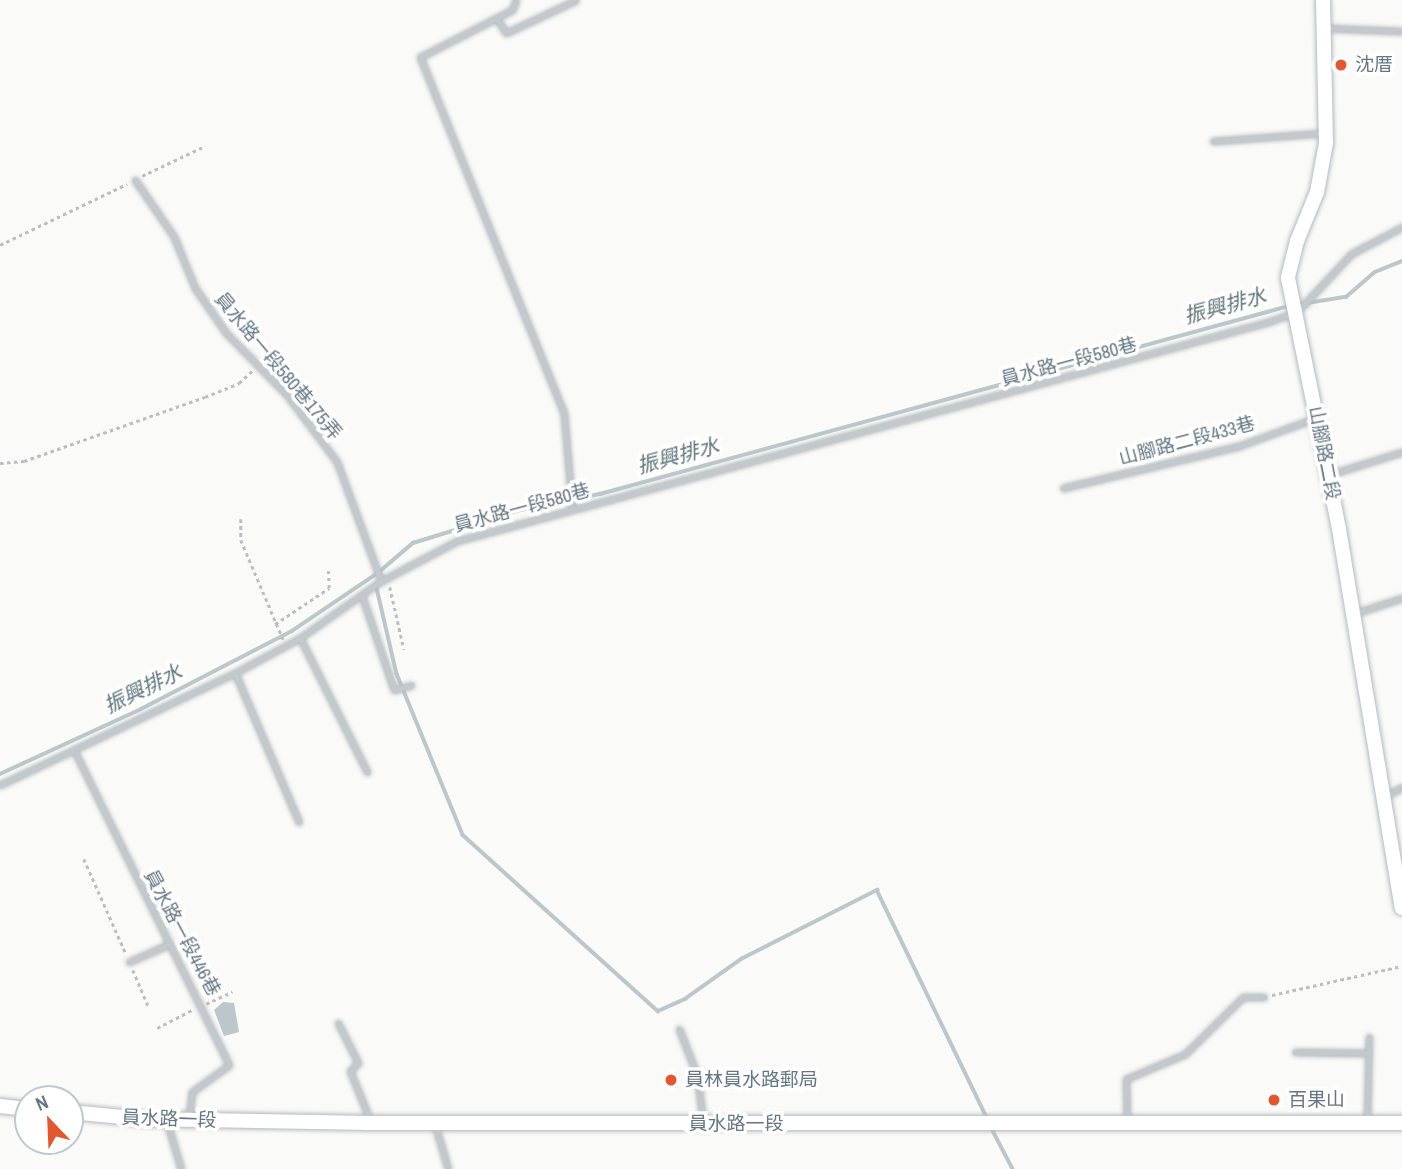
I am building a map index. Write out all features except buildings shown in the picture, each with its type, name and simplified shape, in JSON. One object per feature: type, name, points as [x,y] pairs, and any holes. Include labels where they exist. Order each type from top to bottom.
[{"type":"street","name":"山腳路二段","points":[[1323,0],[1326,28],[1326,133],[1317,192],[1297,241],[1288,278],[1328,475],[1402,908]]},
{"type":"street","name":"員水路一段","points":[[84,1113],[188,1121],[371,1123],[1402,1123]]},
{"type":"lane","points":[[516,0],[512,10],[420,57],[564,414],[572,507]]},
{"type":"lane","points":[[496,18],[506,33],[576,0]]},
{"type":"lane","points":[[1326,28],[1402,31]]},
{"type":"lane","points":[[1213,141],[1326,133]]},
{"type":"lane","name":"員水路一段580巷175弄","points":[[135,180],[174,237],[195,288],[226,333],[287,396],[337,462],[384,579]]},
{"type":"lane","points":[[1297,312],[1351,254],[1402,227]]},
{"type":"lane","name":"員水路一段580巷","points":[[0,785],[235,673],[300,638],[384,579],[457,541],[572,507],[619,500],[1118,366],[1297,312]]},
{"type":"lane","name":"山腳路二段433巷","points":[[1063,488],[1239,446],[1316,418]]},
{"type":"lane","points":[[1328,475],[1402,452]]},
{"type":"lane","points":[[362,596],[394,690],[411,685]]},
{"type":"lane","points":[[1353,614],[1402,598]]},
{"type":"lane","points":[[300,638],[367,772]]},
{"type":"lane","points":[[235,673],[299,822]]},
{"type":"lane","name":"員水路一段446巷","points":[[74,750],[167,945],[202,1005],[229,1065],[192,1092],[188,1121]]},
{"type":"lane","points":[[1383,798],[1402,787]]},
{"type":"lane","points":[[129,962],[167,945]]},
{"type":"lane","points":[[1126,1124],[1126,1079],[1185,1054],[1242,997],[1264,997]]},
{"type":"lane","points":[[338,1023],[358,1063],[350,1071],[371,1123]]},
{"type":"lane","points":[[679,1029],[697,1075],[703,1124]]},
{"type":"lane","points":[[1367,1123],[1369,1037]]},
{"type":"lane","points":[[1294,1052],[1368,1053]]},
{"type":"lane","points":[[166,1119],[181,1169]]},
{"type":"lane","points":[[435,1122],[448,1169]]},
{"type":"path","points":[[0,245],[205,146]]},
{"type":"path","points":[[0,463],[24,461],[205,397],[239,383],[258,366]]},
{"type":"path","points":[[241,519],[241,540],[286,645]]},
{"type":"path","points":[[275,624],[329,588],[328,571]]},
{"type":"path","points":[[384,579],[404,649]]},
{"type":"path","points":[[84,859],[148,1006]]},
{"type":"path","points":[[1264,997],[1402,966]]},
{"type":"path","points":[[157,1028],[232,992]]},
{"type":"shaded area","points":[[223,1002],[234,1003],[239,1032],[224,1036],[214,1010]]},
{"type":"waterway","name":"振興排水","points":[[1307,303],[1346,297],[1375,272],[1402,261]]},
{"type":"waterway","name":"振興排水","points":[[0,774],[141,709],[292,631],[379,572],[413,543],[520,510],[600,494],[1289,306]]},
{"type":"waterway","points":[[376,584],[397,674],[463,835],[658,1011],[685,999],[741,959],[877,890],[988,1120]]},
{"type":"waterway","points":[[991,1127],[1013,1169]]},
{"type":"place","name":"沈厝","points":[[1341,65]]},
{"type":"place","name":"員林員水路郵局","points":[[671,1080]]},
{"type":"place","name":"百果山","points":[[1274,1100]]}]
